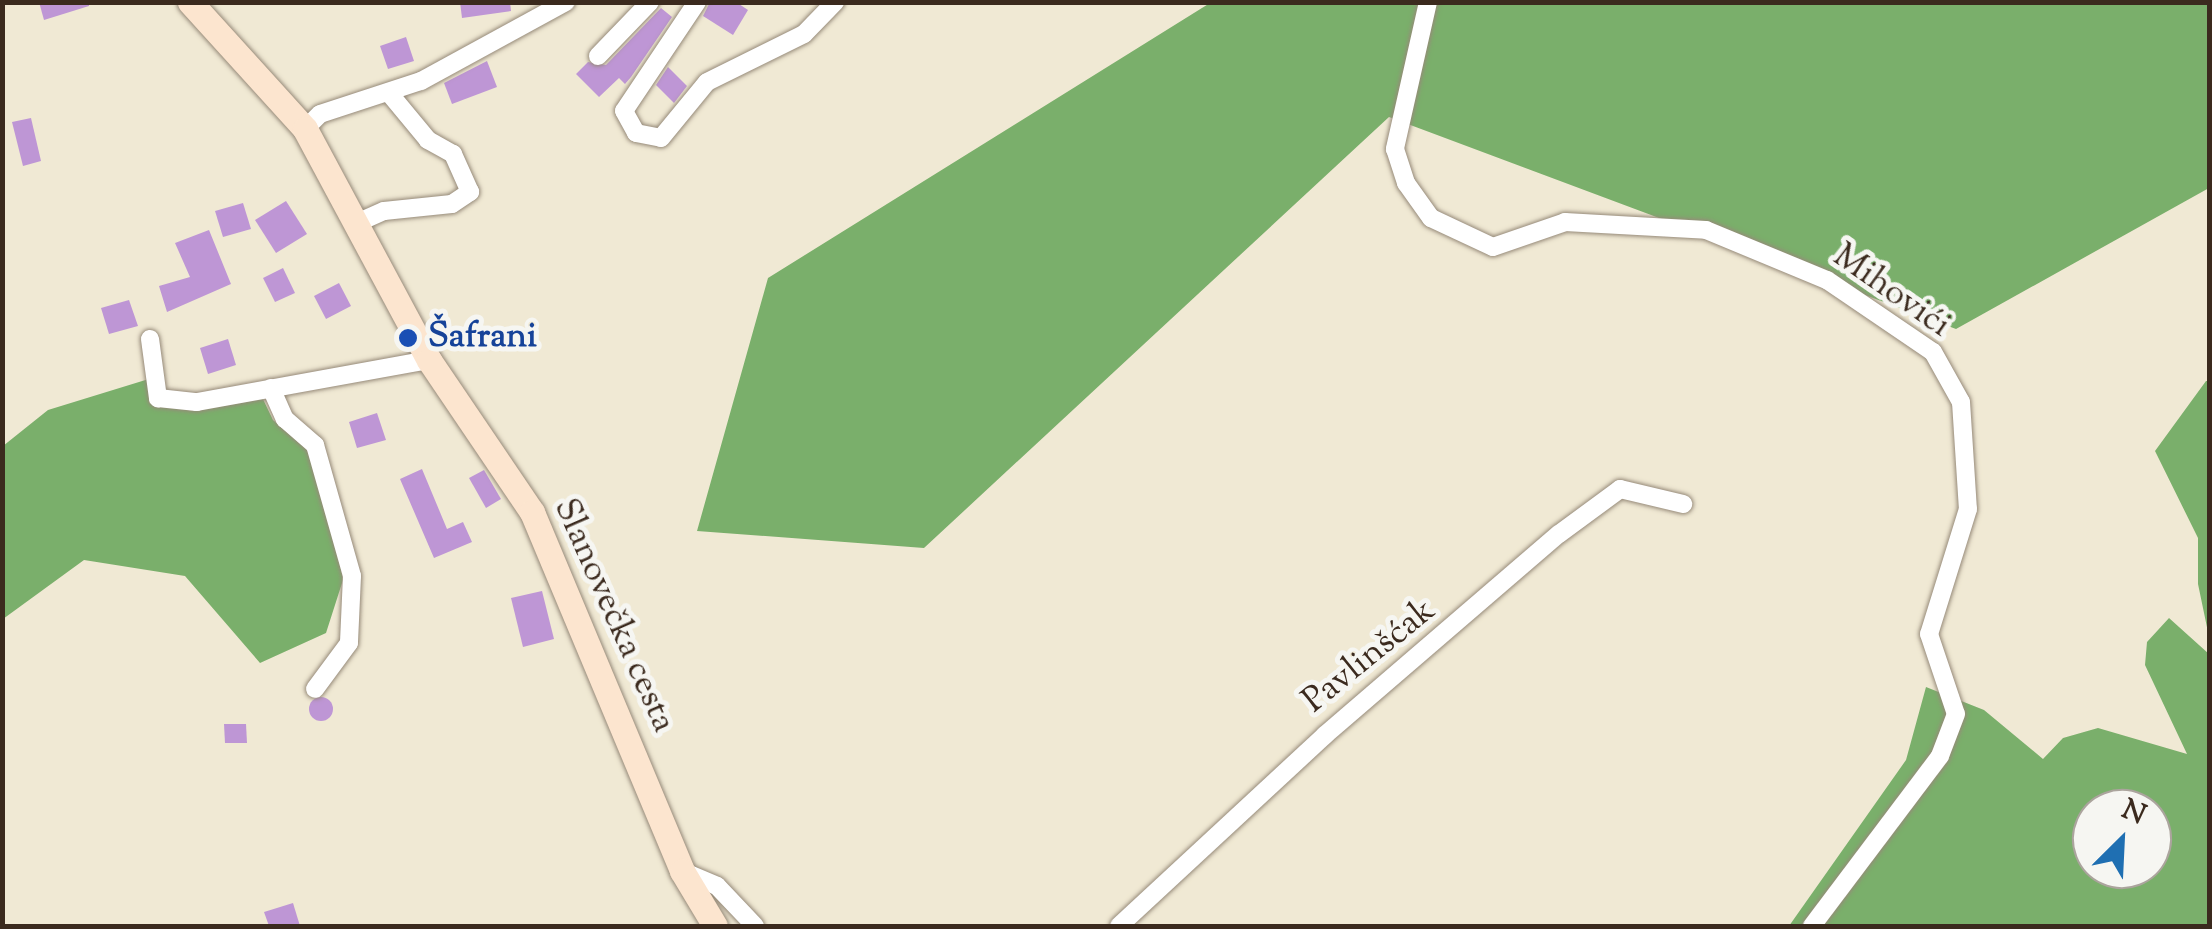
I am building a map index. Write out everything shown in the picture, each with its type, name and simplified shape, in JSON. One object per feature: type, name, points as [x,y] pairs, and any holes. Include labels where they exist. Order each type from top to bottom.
[{"type":"street","name":"Slanovečka cesta","points":[[190,2],[305,129],[359,222],[429,360],[532,512],[558,562],[682,872],[715,926]]},
{"type":"street","points":[[305,129],[347,102],[390,93],[547,18],[566,2]]},
{"type":"street","points":[[598,56],[650,2]]},
{"type":"street","points":[[696,2],[624,111],[636,133],[661,138],[707,82],[804,34],[836,2]]},
{"type":"street","name":"Mihovići","points":[[1428,2],[1394,149],[1406,182],[1431,218],[1454,234],[1492,246],[1564,222],[1706,230],[1827,280],[1933,352],[1960,402],[1968,510],[1930,634],[1956,714],[1940,756],[1812,926]]},
{"type":"street","points":[[359,222],[384,211],[452,204],[470,192],[453,154],[428,140],[390,93]]},
{"type":"street","points":[[150,339],[158,398],[197,402],[429,360]]},
{"type":"street","points":[[271,388],[285,419],[315,445],[352,576],[348,643],[315,690]]},
{"type":"street","name":"Pavlinšćak","points":[[1119,926],[1325,735],[1574,523],[1620,489],[1683,504]]},
{"type":"street","points":[[682,872],[716,886],[754,926]]},
{"type":"green space","points":[[1210,3],[2209,3],[2209,188],[1956,329],[1389,117],[924,548],[697,531],[768,278]]},
{"type":"green space","points":[[152,378],[149,403],[194,411],[262,397],[273,420],[307,450],[330,511],[343,580],[326,633],[260,663],[185,576],[84,560],[3,619],[3,446],[48,410]]},
{"type":"green space","points":[[2206,381],[2210,381],[2209,637],[2198,584],[2198,538],[2155,451]]},
{"type":"green space","points":[[2169,618],[2209,654],[2209,926],[1789,926],[1906,760],[1926,687],[1984,710],[2043,759],[2063,738],[2098,728],[2187,754],[2145,665],[2147,642]]},
{"type":"building","points":[[39,2],[89,2],[89,6],[44,20]]},
{"type":"building","points":[[460,2],[510,2],[511,11],[462,18]]},
{"type":"building","points":[[710,2],[736,2],[748,10],[733,35],[703,16]]},
{"type":"building","points":[[661,8],[672,17],[631,77],[625,84],[619,78],[599,97],[576,74],[588,62],[606,65]]},
{"type":"building","points":[[406,37],[414,61],[388,69],[380,46]]},
{"type":"building","points":[[487,61],[497,87],[452,104],[444,83]]},
{"type":"building","points":[[668,67],[687,86],[674,103],[656,85]]},
{"type":"building","points":[[31,118],[41,161],[23,166],[12,122]]},
{"type":"building","points":[[286,201],[307,234],[276,253],[255,220]]},
{"type":"building","points":[[243,203],[251,229],[223,237],[215,211]]},
{"type":"building","points":[[209,230],[231,284],[167,312],[159,286],[190,277],[175,243]]},
{"type":"building","points":[[283,268],[295,293],[275,302],[263,278]]},
{"type":"building","points":[[339,283],[351,306],[326,319],[314,296]]},
{"type":"building","points":[[129,300],[138,326],[109,334],[101,308]]},
{"type":"building","points":[[228,339],[236,365],[208,374],[200,348]]},
{"type":"building","points":[[377,413],[386,440],[357,448],[349,422]]},
{"type":"building","points":[[422,469],[447,529],[463,522],[472,542],[434,558],[400,479]]},
{"type":"building","points":[[484,470],[501,499],[486,508],[469,478]]},
{"type":"building","points":[[542,591],[554,639],[523,647],[511,598]]},
{"type":"building","points":[[321,697],[333,709],[321,721],[309,709]]},
{"type":"building","points":[[224,724],[246,724],[247,743],[225,743]]},
{"type":"building","points":[[293,903],[300,926],[269,926],[264,912]]},
{"type":"place","name":"Šafrani","points":[[408,338]]}]
